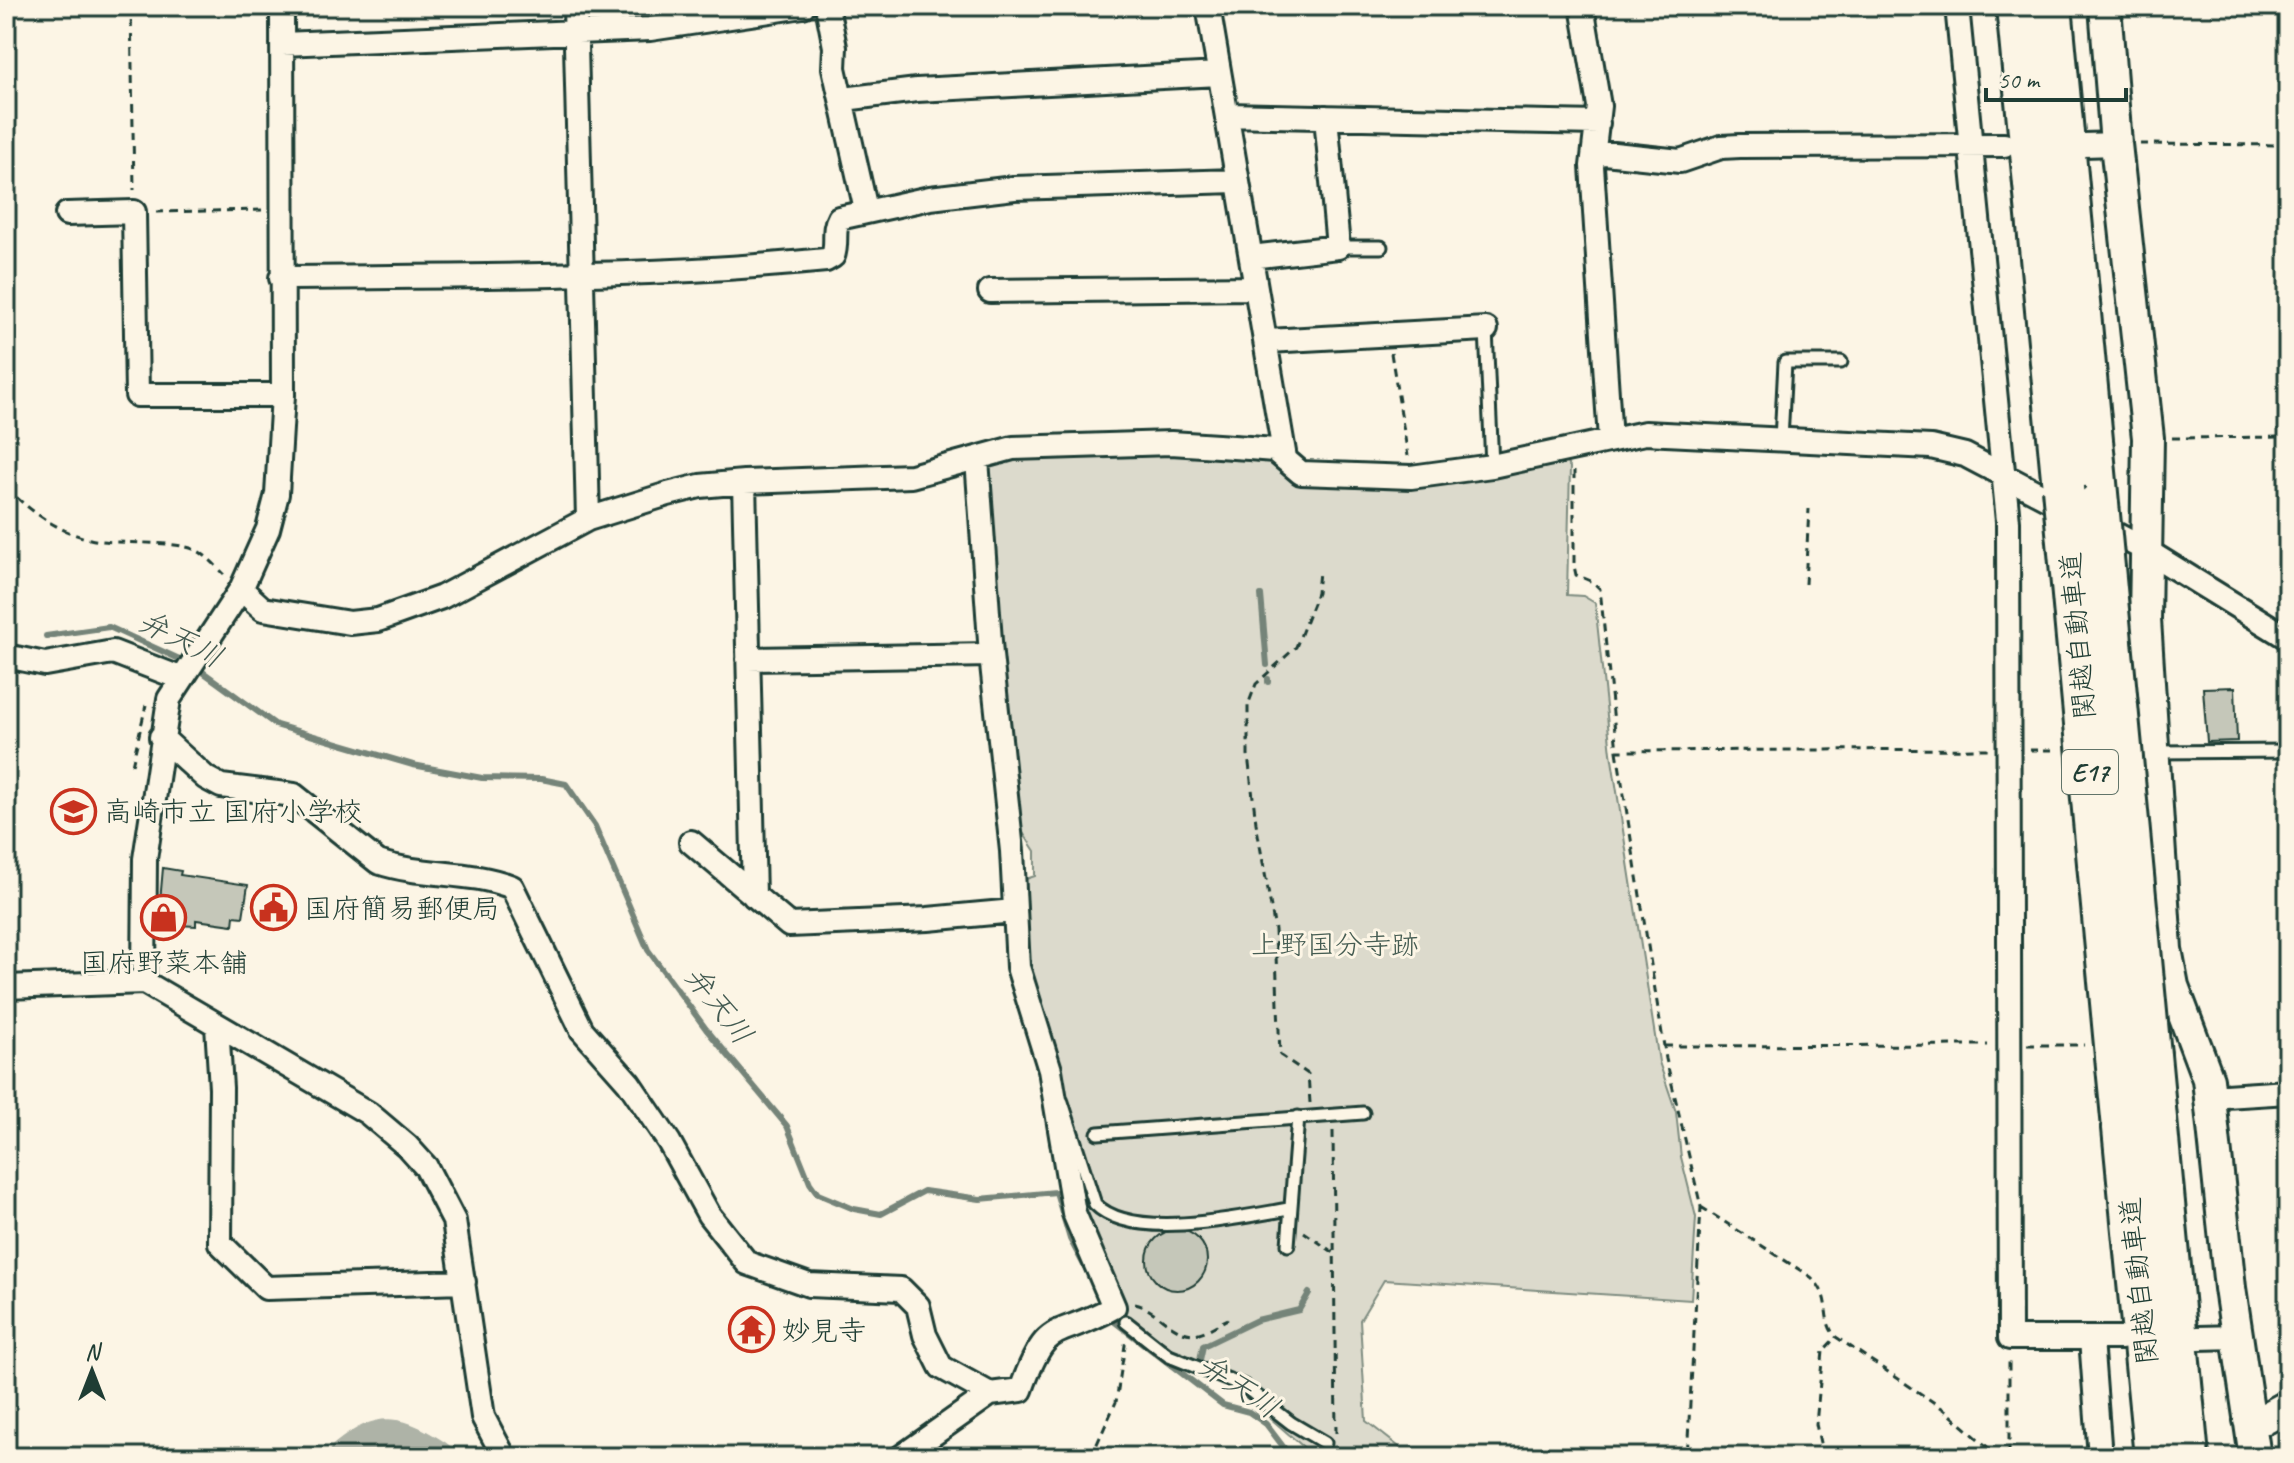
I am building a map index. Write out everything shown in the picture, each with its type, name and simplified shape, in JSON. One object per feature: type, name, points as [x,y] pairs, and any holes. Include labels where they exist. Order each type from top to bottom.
[{"type":"highway","name":"関越自動車道","points":[[2017,6],[2080,496],[2133,1056],[2155,1457]]},
{"type":"highway","name":"関越自動車道","points":[[2051,6],[2080,496]]},
{"type":"highway","name":"関越自動車道","points":[[2133,1056],[2188,1457]]},
{"type":"street","points":[[144,982],[145,859],[169,699],[241,589],[268,529],[277,494],[283,395],[282,6]]},
{"type":"street","points":[[575,6],[588,519]]},
{"type":"street","points":[[282,44],[650,29],[803,6]]},
{"type":"street","points":[[827,6],[835,47],[834,68],[844,99],[866,210]]},
{"type":"street","points":[[1208,6],[1255,288],[1268,341],[1285,458]]},
{"type":"street","points":[[1582,6],[1598,92],[1598,123],[1592,166],[1610,440]]},
{"type":"street","points":[[1957,6],[2006,476],[2010,749],[2010,1338],[2121,1338]]},
{"type":"street","points":[[2105,6],[2116,144],[2148,438],[2145,620],[2166,949],[2173,986],[2208,1079],[2237,1337],[2255,1457]]},
{"type":"street","points":[[844,99],[917,90],[1219,74]]},
{"type":"street","points":[[1228,115],[1598,123]]},
{"type":"street","points":[[1251,257],[1338,247],[1326,117]]},
{"type":"street","points":[[2084,145],[2116,144]]},
{"type":"street","points":[[1595,152],[1680,161],[1721,147],[1740,146],[2004,145]]},
{"type":"street","points":[[281,278],[582,274],[744,268],[826,260],[833,256],[836,249],[835,225],[839,218],[866,210],[1014,188],[1236,181]]},
{"type":"street","points":[[67,214],[134,212],[137,395],[283,395]]},
{"type":"street","points":[[990,291],[1255,288]]},
{"type":"street","points":[[1268,341],[1486,329]]},
{"type":"street","points":[[241,589],[263,609],[350,623],[378,620],[442,597],[588,519],[700,486],[911,476],[1013,448],[1171,443],[1274,450],[1301,473],[1411,477],[1492,466],[1610,440],[1663,433],[1944,449],[1965,455],[2144,549],[2288,638]]},
{"type":"street","points":[[901,1457],[990,1394],[1021,1390],[1035,1351],[1047,1336],[1122,1321],[1074,1213],[1046,1055],[1021,982],[1009,823],[991,655],[977,459]]},
{"type":"street","points":[[744,482],[754,896]]},
{"type":"street","points":[[6,656],[45,664],[113,652],[184,674]]},
{"type":"street","points":[[748,659],[991,655]]},
{"type":"street","points":[[161,737],[206,778],[221,786],[294,795],[378,862],[395,868],[494,880],[512,887],[582,1030],[629,1083],[669,1142],[709,1215],[747,1263],[809,1285],[901,1289],[918,1306],[925,1335],[941,1367],[990,1394]]},
{"type":"street","points":[[691,842],[789,925],[928,919],[1014,911]]},
{"type":"street","points":[[6,987],[144,982],[368,1113],[407,1146],[426,1167],[454,1221],[483,1417],[504,1457]]},
{"type":"street","points":[[217,1026],[221,1088],[220,1243],[266,1288],[464,1282]]},
{"type":"street","points":[[2210,1097],[2288,1092]]},
{"type":"street","points":[[2198,1338],[2237,1337]]},
{"type":"street","points":[[2091,1339],[2100,1457]]},
{"type":"street","points":[[2249,1420],[2266,1418],[2288,1406]]},
{"type":"lane","points":[[1338,247],[1381,247]]},
{"type":"lane","points":[[1486,329],[1492,466]]},
{"type":"lane","points":[[1781,440],[1785,362],[1841,362]]},
{"type":"lane","points":[[2155,752],[2288,751]]},
{"type":"lane","points":[[1055,1097],[1066,1105],[1095,1204],[1104,1213],[1128,1222],[1151,1224],[1289,1216]]},
{"type":"lane","points":[[1098,1133],[1363,1113]]},
{"type":"lane","points":[[1288,1245],[1289,1216],[1304,1117]]},
{"type":"lane","points":[[1122,1321],[1169,1356],[1244,1386],[1291,1423],[1330,1442]]},
{"type":"path","points":[[131,6],[134,212],[281,210]]},
{"type":"path","points":[[2116,144],[2288,145]]},
{"type":"path","points":[[1388,334],[1411,477]]},
{"type":"path","points":[[2148,438],[2288,437]]},
{"type":"path","points":[[1574,447],[1574,566],[1576,575],[1593,582],[1600,589],[1617,751],[1664,1046],[1701,1207],[1687,1457]]},
{"type":"path","points":[[6,488],[42,519],[76,535],[110,543],[149,543],[199,551],[241,589]]},
{"type":"path","points":[[1805,584],[1809,509]]},
{"type":"path","points":[[1304,1117],[1308,1074],[1280,1055],[1275,930],[1256,823],[1247,724],[1256,684],[1296,647],[1317,593],[1319,571]]},
{"type":"path","points":[[1617,751],[2068,751]]},
{"type":"path","points":[[1664,1046],[2010,1045]]},
{"type":"path","points":[[1330,1442],[1333,1115]]},
{"type":"path","points":[[1701,1207],[1811,1277],[1824,1289],[1830,1330],[1836,1337],[1945,1410],[1992,1451],[2009,1453],[2010,1338]]},
{"type":"path","points":[[1289,1216],[1334,1253]]},
{"type":"path","points":[[1091,1457],[1116,1402],[1122,1301],[1141,1305],[1183,1331],[1197,1334],[1228,1319]]},
{"type":"path","points":[[1823,1457],[1816,1424],[1823,1351],[1836,1337]]},
{"type":"green space","name":"上野国分寺跡","points":[[1171,449],[1267,461],[1284,473],[1564,460],[1570,467],[1567,595],[1583,596],[1595,603],[1611,753],[1659,1062],[1676,1112],[1681,1157],[1696,1217],[1691,1300],[1384,1280],[1360,1320],[1366,1421],[1412,1457],[1315,1457],[1241,1393],[1166,1359],[1130,1329],[1108,1290],[1087,1236],[1033,1007],[1017,882],[1035,876],[1035,851],[1016,822],[994,652],[987,465],[996,457]]},
{"type":"building","points":[[2235,687],[2237,741],[2207,742],[2203,688]]},
{"type":"building","points":[[163,868],[181,871],[180,875],[248,885],[243,917],[234,916],[233,925],[196,920],[196,926],[158,924]]},
{"type":"building","points":[[1177,1230],[1189,1232],[1198,1239],[1205,1248],[1205,1272],[1198,1281],[1189,1288],[1177,1290],[1165,1288],[1156,1281],[1149,1272],[1147,1260],[1149,1248],[1156,1239],[1165,1232]]},
{"type":"waterway","points":[[1261,595],[1267,665]]},
{"type":"waterway","name":"弁天川","points":[[46,636],[109,627],[186,662]]},
{"type":"waterway","name":"弁天川","points":[[196,667],[276,725],[413,765],[482,778],[541,779],[566,784],[595,826],[648,950],[706,1029],[787,1126],[810,1183],[818,1194],[854,1209],[881,1214],[924,1191],[980,1199],[1056,1192],[1070,1239],[1094,1284]]},
{"type":"waterway","points":[[1199,1364],[1203,1346],[1257,1320],[1299,1310],[1309,1293]]},
{"type":"waterway","name":"弁天川","points":[[1111,1314],[1115,1322],[1223,1405],[1249,1412],[1266,1424],[1291,1457]]},
{"type":"waterway","points":[[345,1457],[370,1441],[391,1436],[437,1457]]},
{"type":"place","name":"高崎市立 国府小学校","points":[[73,811]]},
{"type":"place","name":"国府簡易郵便局","points":[[273,908]]},
{"type":"place","name":"国府野菜本舗","points":[[164,917]]},
{"type":"place","name":"妙見寺","points":[[751,1330]]}]
